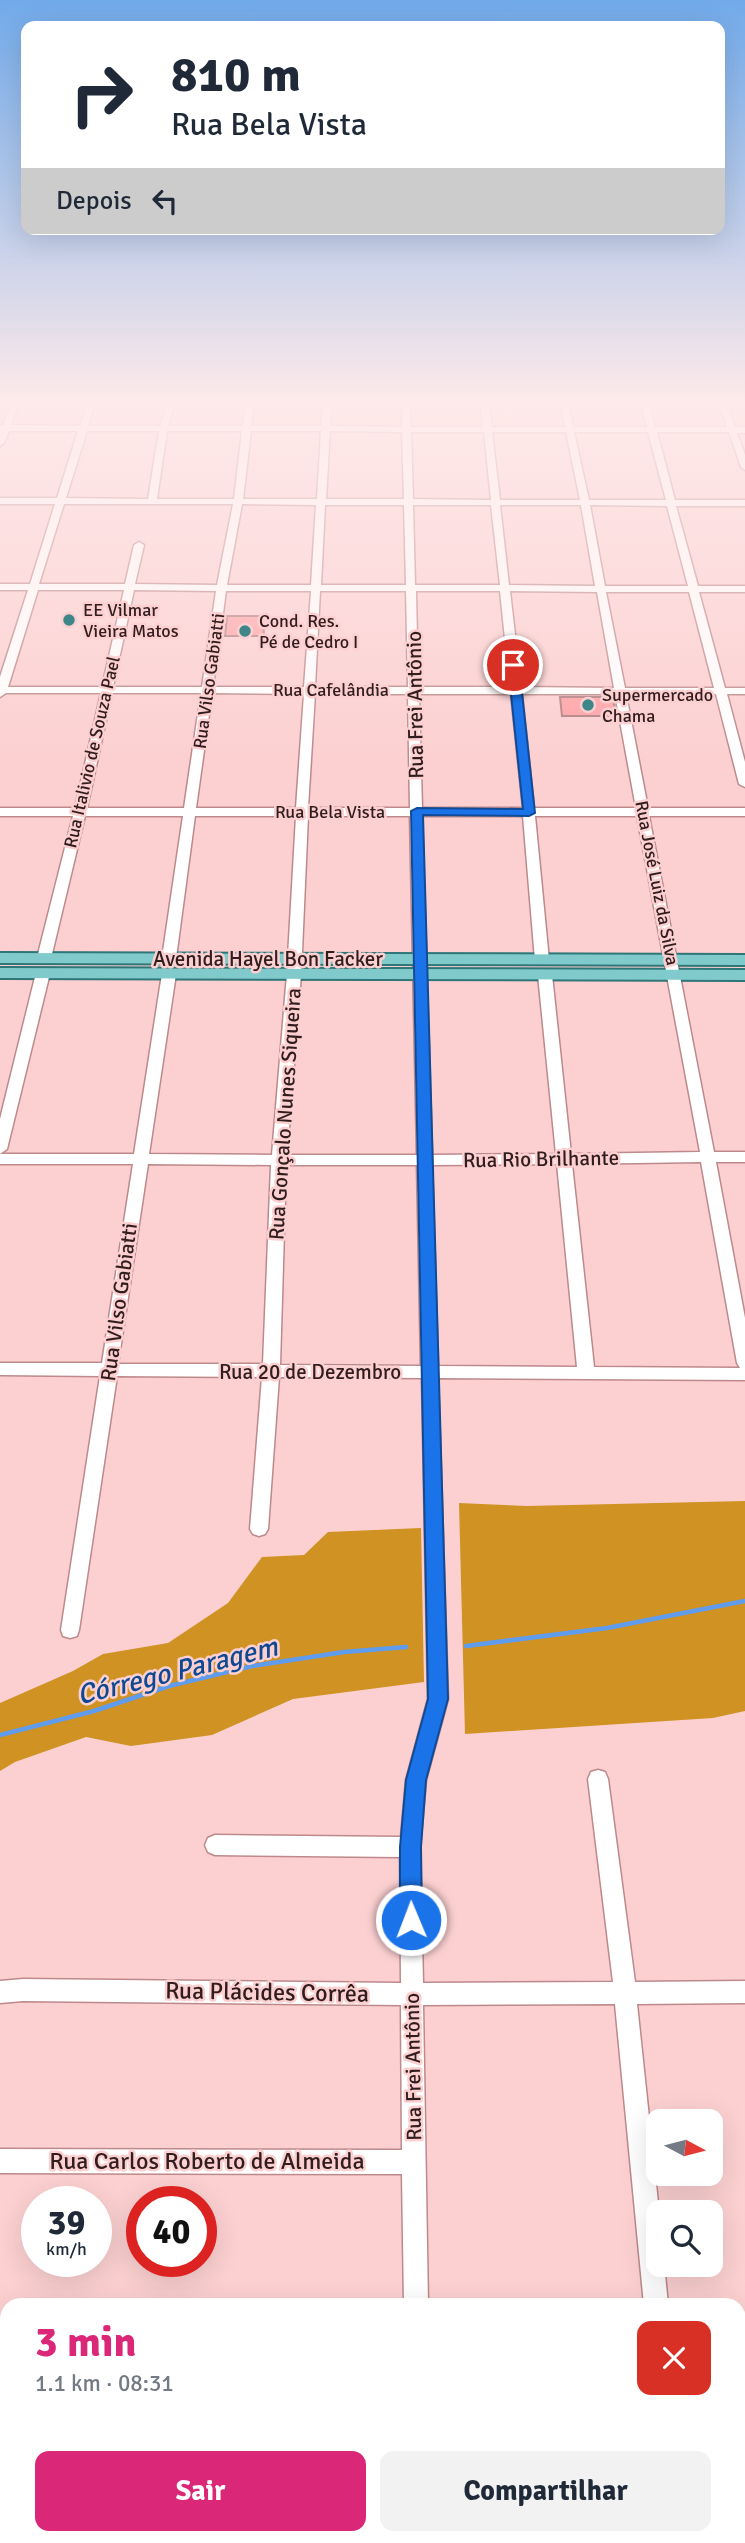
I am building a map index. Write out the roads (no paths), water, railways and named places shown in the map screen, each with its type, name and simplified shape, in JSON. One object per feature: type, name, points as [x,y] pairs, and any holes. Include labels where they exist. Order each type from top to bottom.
[{"type":"main road","name":"Avenida Hayel Bon Facker","points":[[0,958],[43,966]]},
{"type":"main road","name":"Avenida Hayel Bon Facker","points":[[0,973],[43,966],[672,967],[745,960]]},
{"type":"main road","name":"Avenida Hayel Bon Facker","points":[[672,967],[745,975]]},
{"type":"street","points":[[0,691],[54,523]]},
{"type":"street","name":"Rua Vilso Gabiatti","points":[[70,1630],[169,966],[206,690],[234,523]]},
{"type":"street","name":"Rua Gonçalo Nunes Siqueira","points":[[259,1530],[271,1371],[279,1159],[294,966],[321,523]]},
{"type":"street","name":"Rua Frei Antônio","points":[[410,523],[438,1699],[416,1780],[410,1847],[416,2298]]},
{"type":"street","points":[[499,523],[586,1373]]},
{"type":"street","name":"Rua José Luiz da Silva","points":[[589,523],[745,1363]]},
{"type":"street","points":[[676,523],[745,784]]},
{"type":"street","name":"Rua Italivio de Souza Pael","points":[[0,1149],[80,812],[139,545]]},
{"type":"street","points":[[0,587],[745,589]]},
{"type":"street","name":"Rua Cafelândia","points":[[0,691],[745,691]]},
{"type":"street","name":"Rua Bela Vista","points":[[0,812],[745,812]]},
{"type":"street","name":"Rua Rio Brilhante","points":[[0,1159],[424,1160],[745,1157]]},
{"type":"street","name":"Rua 20 de Dezembro","points":[[0,1369],[745,1374]]},
{"type":"street","points":[[598,1779],[625,1993],[655,2298]]},
{"type":"street","points":[[215,1845],[410,1847]]},
{"type":"street","name":"Rua Plácides Corrêa","points":[[0,1992],[745,1992]]},
{"type":"street","name":"Rua Carlos Roberto de Almeida","points":[[0,2161],[414,2162]]},
{"type":"waterway","name":"Córrego Paragem","points":[[466,1646],[607,1628],[745,1601]]},
{"type":"waterway","name":"Córrego Paragem","points":[[0,1735],[94,1711],[169,1686],[252,1666],[344,1652],[406,1647]]},
{"type":"place","name":"EE Vilmar Vieira Matos","points":[[69,620]]},
{"type":"place","name":"Cond. Res. Pé de Cedro I","points":[[245,631]]},
{"type":"place","name":"Supermercado Chama","points":[[588,705]]}]
